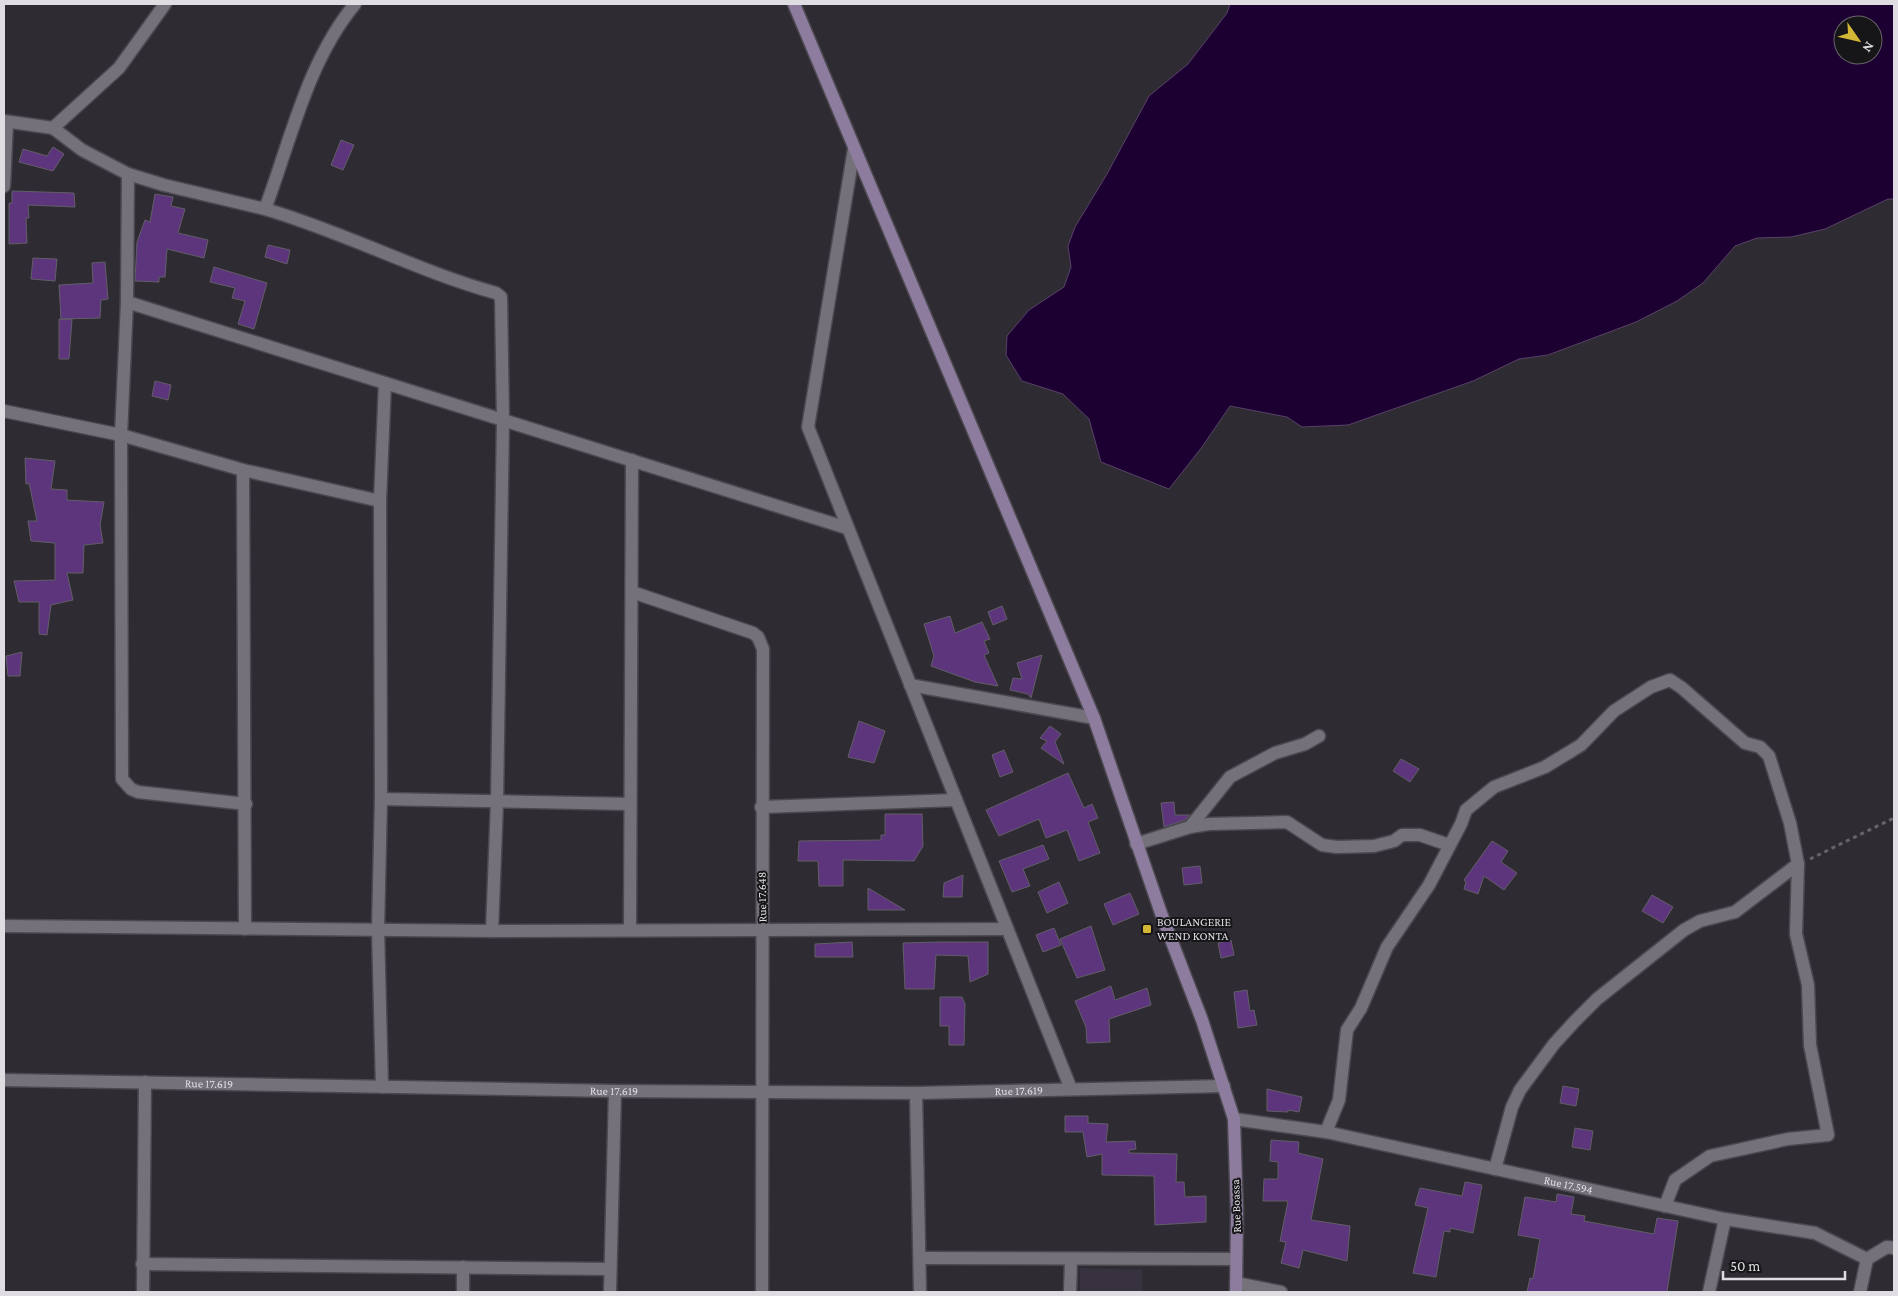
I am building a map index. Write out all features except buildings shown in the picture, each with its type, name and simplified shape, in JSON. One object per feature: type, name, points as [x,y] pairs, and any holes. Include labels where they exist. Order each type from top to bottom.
[{"type":"street","points":[[54,128],[119,68],[165,4]]},
{"type":"street","points":[[265,210],[305,94],[332,36],[355,4]]},
{"type":"street","name":"Rue Boassa","points":[[794,4],[1094,718],[1136,844],[1202,1020],[1234,1119],[1236,1288]]},
{"type":"street","points":[[4,186],[6,122],[54,128],[82,150],[128,174],[265,210],[332,231],[423,269],[498,294],[502,306],[503,420],[497,802],[492,931]]},
{"type":"street","points":[[854,149],[807,424],[1071,1089]]},
{"type":"street","points":[[128,174],[127,302],[121,435],[122,779],[130,789],[138,792],[246,804]]},
{"type":"street","points":[[127,302],[847,528]]},
{"type":"street","points":[[382,1087],[378,930],[381,799],[380,501],[386,383]]},
{"type":"street","points":[[4,411],[121,435],[243,470],[380,501]]},
{"type":"street","points":[[630,930],[632,460]]},
{"type":"street","points":[[243,470],[246,804],[245,929]]},
{"type":"street","name":"Rue 17.648","points":[[632,592],[753,633],[758,637],[762,649],[762,1292]]},
{"type":"street","points":[[1326,1132],[1339,1100],[1347,1030],[1360,1008],[1387,947],[1429,884],[1466,810],[1494,787],[1545,767],[1568,753],[1580,745],[1614,711],[1651,687],[1670,680],[1682,688],[1745,743],[1760,748],[1770,756],[1790,823],[1798,864],[1796,934],[1808,985],[1810,1045],[1828,1135],[1788,1139],[1710,1156],[1675,1180],[1665,1206]]},
{"type":"street","points":[[910,685],[1094,718]]},
{"type":"street","points":[[1190,827],[1230,776],[1275,753],[1305,744],[1319,736]]},
{"type":"street","points":[[381,799],[630,804]]},
{"type":"street","points":[[761,807],[956,800]]},
{"type":"street","points":[[1136,844],[1190,827],[1235,822],[1287,822],[1322,845],[1337,847],[1374,846],[1394,841],[1402,835],[1420,835],[1449,845]]},
{"type":"street","points":[[1495,1169],[1512,1107],[1520,1090],[1554,1044],[1576,1020],[1598,999],[1684,930],[1700,921],[1735,912],[1798,864]]},
{"type":"street","points":[[4,926],[492,931],[1007,929]]},
{"type":"street","name":"Rue 17.619","points":[[4,1080],[616,1091],[763,1090],[916,1093],[1224,1086]]},
{"type":"street","points":[[143,1292],[144,1082]]},
{"type":"street","points":[[610,1292],[616,1091]]},
{"type":"street","points":[[916,1093],[920,1292]]},
{"type":"street","name":"Rue 17.594","points":[[1234,1119],[1326,1132],[1665,1206],[1724,1218],[1815,1232],[1867,1259]]},
{"type":"street","points":[[1709,1292],[1724,1218]]},
{"type":"street","points":[[1860,1292],[1867,1259],[1887,1247],[1894,1248]]},
{"type":"street","points":[[920,1258],[1236,1260]]},
{"type":"street","points":[[1070,1292],[1071,1260]]},
{"type":"street","points":[[142,1264],[610,1269]]},
{"type":"street","points":[[463,1267],[463,1292]]},
{"type":"street","points":[[1236,1288],[1281,1292]]},
{"type":"path","points":[[1798,864],[1894,818]]},
{"type":"shaded area","points":[[1230,4],[1894,4],[1894,199],[1888,199],[1825,229],[1791,237],[1757,238],[1735,246],[1703,283],[1677,301],[1636,322],[1548,355],[1519,359],[1473,381],[1348,425],[1302,427],[1287,417],[1230,406],[1202,447],[1169,489],[1101,462],[1089,419],[1063,394],[1022,381],[1006,355],[1007,336],[1029,310],[1064,287],[1071,267],[1068,246],[1075,227],[1107,174],[1149,96],[1188,64],[1227,13]]},
{"type":"shaded area","points":[[1080,1268],[1142,1270],[1142,1292],[1080,1292]]},
{"type":"place","name":"BOULANGERIE WEND KONTA","points":[[1147,929]]}]
